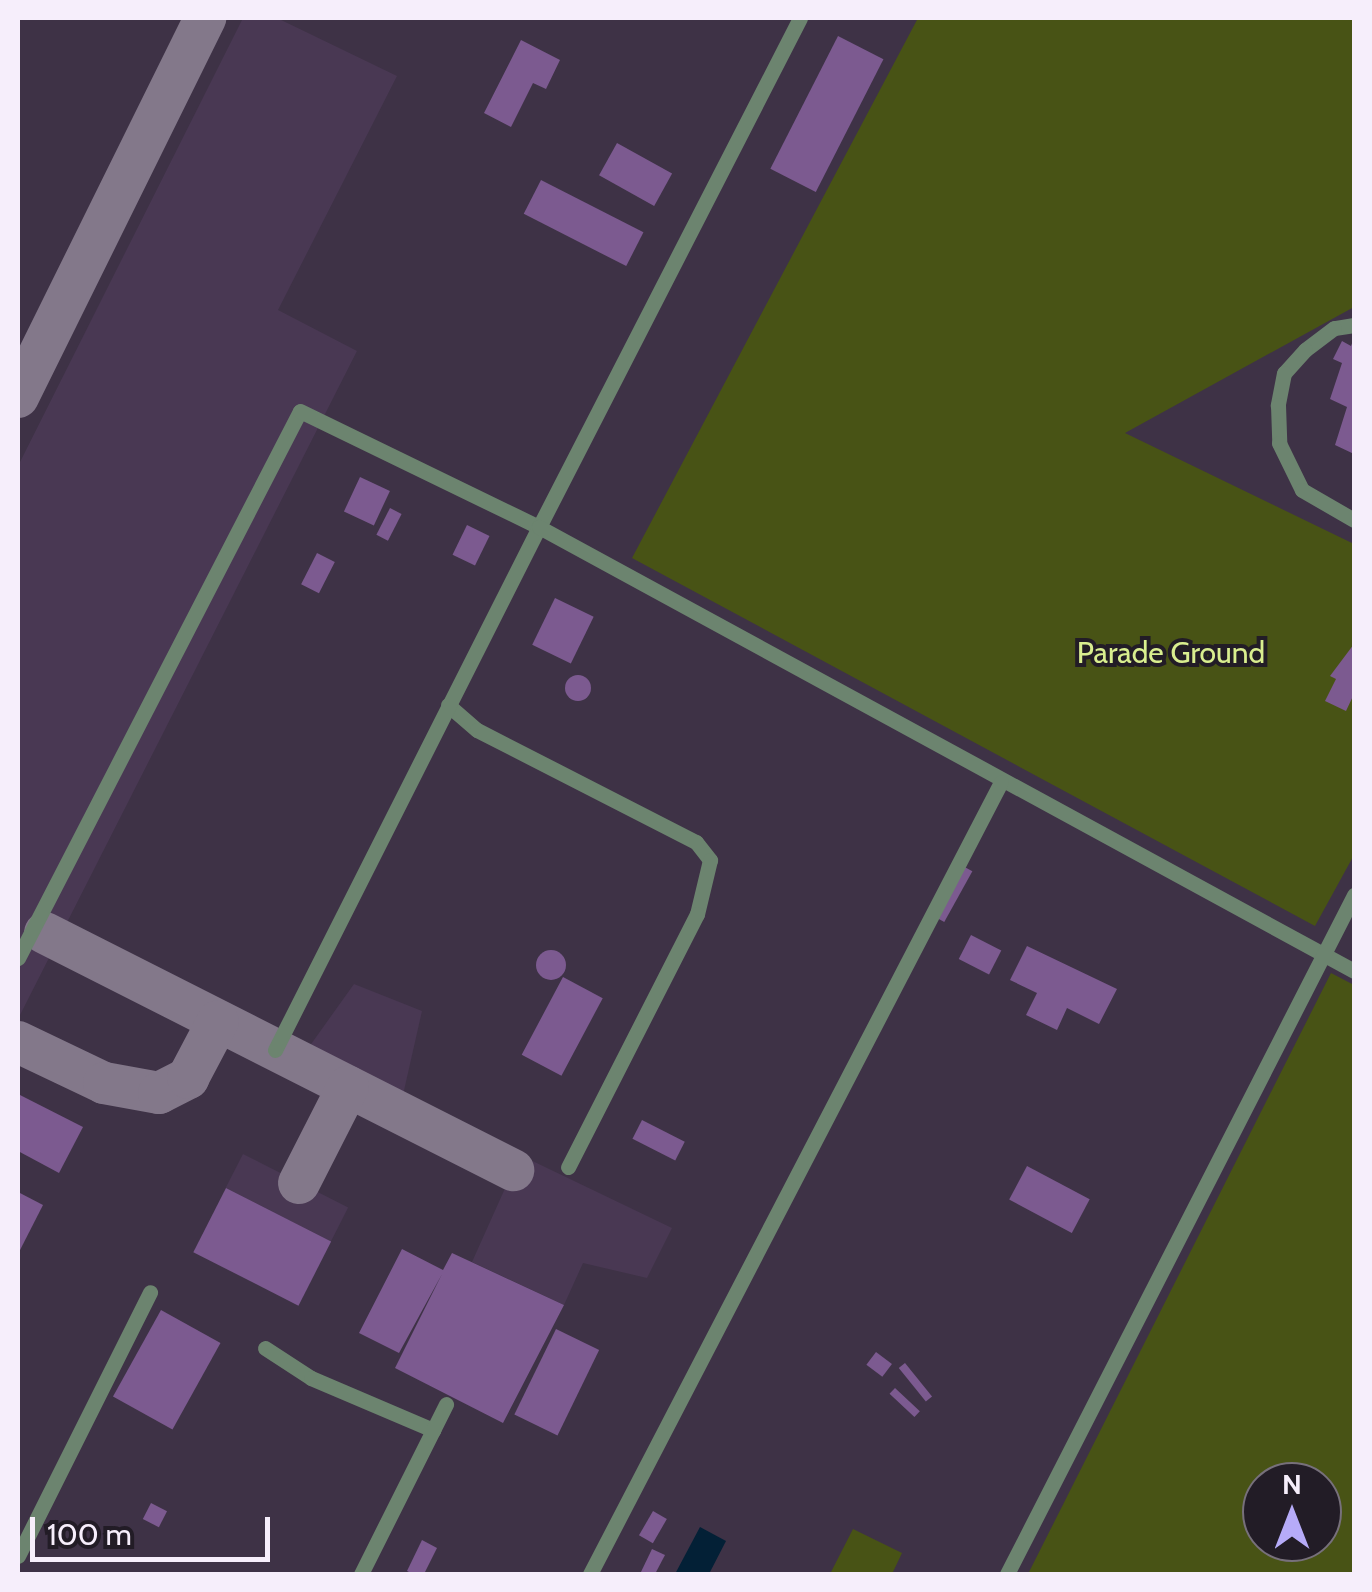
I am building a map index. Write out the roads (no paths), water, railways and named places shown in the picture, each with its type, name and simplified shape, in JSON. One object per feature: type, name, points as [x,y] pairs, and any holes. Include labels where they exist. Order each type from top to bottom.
[{"type":"lane","points":[[275,1050],[800,18]]},
{"type":"lane","points":[[1354,325],[1334,328],[1305,350],[1284,373],[1278,405],[1279,443],[1302,490],[1354,520]]},
{"type":"lane","points":[[18,958],[300,411],[538,527],[1354,971]]},
{"type":"lane","points":[[448,706],[477,730],[696,842],[710,860],[697,914],[568,1167]]},
{"type":"lane","points":[[590,1574],[1002,782]]},
{"type":"lane","points":[[1006,1574],[1354,895]]},
{"type":"lane","points":[[18,1556],[150,1292]]},
{"type":"lane","points":[[265,1348],[311,1378],[433,1430]]},
{"type":"lane","points":[[361,1574],[446,1404]]},
{"type":"water","points":[[700,1527],[726,1541],[709,1574],[675,1574]]},
{"type":"park label","name":"Parade Ground","points":[[1171,653]]}]
